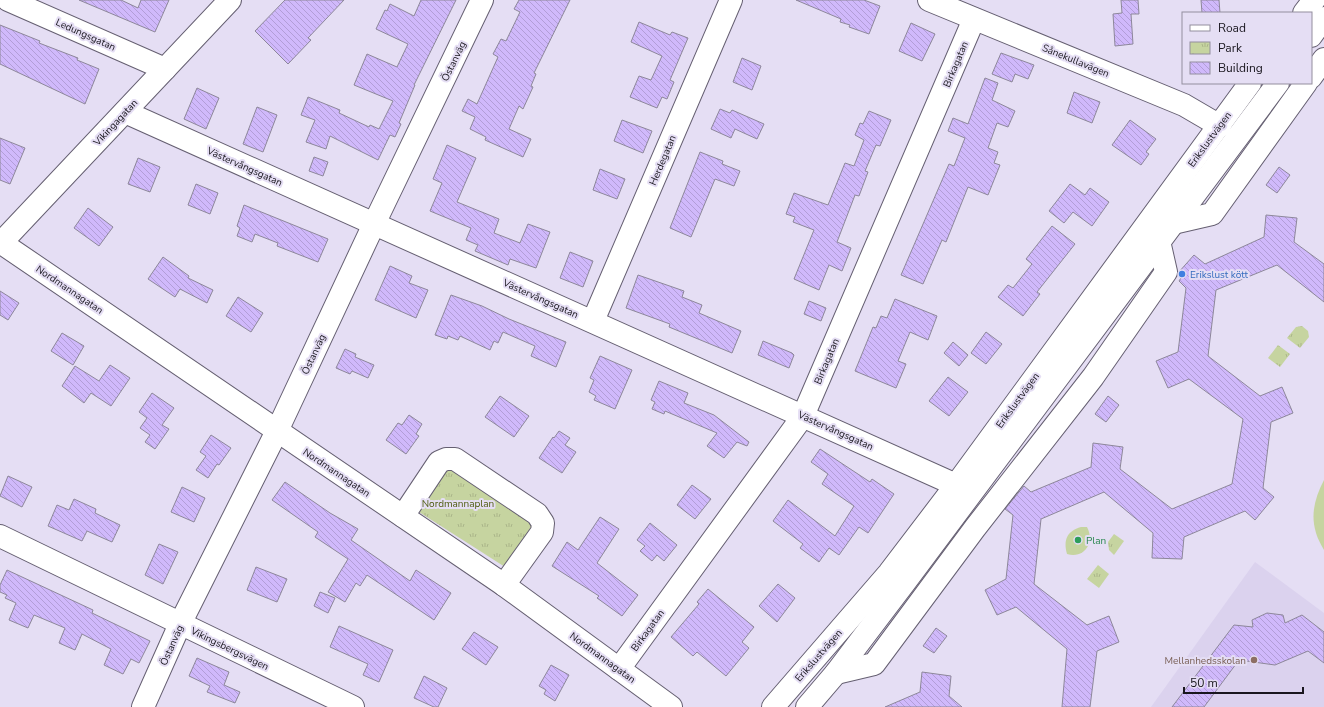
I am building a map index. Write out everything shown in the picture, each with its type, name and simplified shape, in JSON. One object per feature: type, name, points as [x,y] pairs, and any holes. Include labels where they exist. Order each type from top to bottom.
[{"type":"street","name":"Ledungsgatan","points":[[8,0],[165,69]]},
{"type":"street","name":"Vikingagatan","points":[[0,243],[230,0]]},
{"type":"street","name":"Östanväg","points":[[143,707],[180,624],[277,431],[374,224],[482,0]]},
{"type":"street","name":"Herdegatan","points":[[593,321],[731,0]]},
{"type":"street","name":"Sånekullavägen","points":[[929,0],[1184,105],[1220,126]]},
{"type":"street","points":[[1305,12],[1314,0]]},
{"type":"street","points":[[1312,35],[1324,18]]},
{"type":"street","name":"Birkagatan","points":[[618,669],[803,416],[974,19]]},
{"type":"street","points":[[1312,76],[1324,59]]},
{"type":"street","name":"Erikslustvägen","points":[[773,707],[888,573],[956,485],[1249,84]]},
{"type":"street","points":[[806,707],[836,674],[874,664],[975,528],[1093,377],[1166,272],[1159,241],[1277,84]]},
{"type":"street","points":[[1173,223],[1212,214],[1305,84]]},
{"type":"street","name":"Västervångsgatan","points":[[125,112],[956,485]]},
{"type":"street","name":"Nordmannagatan","points":[[0,243],[504,585],[671,707]]},
{"type":"street","points":[[403,516],[439,462],[446,459],[455,459],[537,514],[543,523],[542,532],[504,585]]},
{"type":"street","name":"Vikingsbergsvägen","points":[[0,536],[352,707]]},
{"type":"shaded area","name":"Mellanhedsskolan","points":[[1255,562],[1324,613],[1324,707],[1151,707]]},
{"type":"green space","points":[[1302,326],[1308,331],[1309,337],[1300,348],[1287,338],[1296,327]]},
{"type":"green space","points":[[1278,345],[1290,354],[1280,367],[1268,358]]},
{"type":"green space","name":"Nordmannaplan","points":[[447,465],[533,521],[535,528],[505,567],[419,512]]},
{"type":"green space","points":[[1324,480],[1324,550],[1319,541],[1314,524],[1314,507],[1316,498]]},
{"type":"green space","name":"Plan","points":[[1081,527],[1087,527],[1089,533],[1090,538],[1087,548],[1079,554],[1067,554],[1067,537],[1072,531]]},
{"type":"green space","points":[[1114,534],[1124,541],[1114,555],[1109,550],[1108,542]]},
{"type":"green space","points":[[1098,565],[1109,574],[1099,588],[1087,579]]},
{"type":"building","points":[[79,0],[121,0],[138,8],[141,0],[169,0],[155,32]]},
{"type":"building","points":[[285,0],[344,0],[308,38],[311,40],[288,64],[255,31]]},
{"type":"building","points":[[421,0],[456,0],[414,85],[395,137],[390,135],[378,160],[330,136],[326,149],[306,142],[315,120],[301,115],[308,97],[340,110],[339,113],[369,127],[370,125],[379,129],[393,101],[354,85],[367,54],[397,67],[408,44],[376,29],[385,10],[387,11],[390,4],[414,16]]},
{"type":"building","points":[[519,0],[570,0],[534,73],[536,74],[531,86],[533,87],[523,109],[519,106],[509,129],[531,139],[523,157],[485,140],[486,137],[470,129],[475,117],[462,111],[468,99],[477,104],[498,57],[493,54],[501,39],[506,41],[520,12],[514,9]]},
{"type":"building","points":[[796,0],[864,0],[880,6],[869,34],[849,27],[850,25],[840,22],[841,19]]},
{"type":"building","points":[[1121,0],[1138,0],[1139,14],[1131,14],[1133,44],[1115,46],[1113,14],[1122,13]]},
{"type":"building","points":[[1201,0],[1219,0],[1220,12],[1202,12]]},
{"type":"building","points":[[639,22],[670,35],[672,32],[688,38],[670,80],[674,82],[667,99],[662,97],[657,108],[630,97],[639,76],[651,80],[662,56],[631,42]]},
{"type":"building","points":[[911,23],[935,34],[922,61],[899,51]]},
{"type":"building","points":[[0,25],[40,41],[39,43],[78,58],[77,60],[99,69],[85,104],[0,64]]},
{"type":"building","points":[[1001,53],[1034,65],[1028,79],[1015,74],[1012,82],[992,74]]},
{"type":"building","points":[[742,58],[761,66],[752,90],[733,82]]},
{"type":"building","points":[[985,78],[998,83],[992,100],[1015,111],[1008,127],[997,123],[988,148],[998,152],[994,163],[1000,165],[988,195],[968,187],[946,242],[942,240],[923,284],[901,275],[949,164],[954,166],[965,138],[948,131],[953,118],[968,124]]},
{"type":"building","points":[[197,88],[219,98],[206,129],[184,119]]},
{"type":"building","points":[[1074,92],[1100,102],[1092,123],[1067,113]]},
{"type":"building","points":[[257,107],[277,115],[263,152],[243,144]]},
{"type":"building","points":[[720,109],[730,113],[732,110],[764,124],[757,139],[735,129],[731,138],[711,129]]},
{"type":"building","points":[[869,111],[891,120],[880,146],[876,145],[865,171],[868,172],[859,196],[855,195],[837,242],[851,248],[842,271],[829,265],[819,290],[794,279],[814,230],[793,222],[795,217],[786,214],[794,193],[828,205],[845,163],[854,166],[864,140],[855,135],[860,123],[863,124]]},
{"type":"building","points":[[622,120],[652,131],[643,153],[614,141]]},
{"type":"building","points":[[1130,120],[1156,139],[1146,152],[1149,154],[1141,165],[1112,145]]},
{"type":"building","points":[[0,138],[25,148],[10,184],[0,180]]},
{"type":"building","points":[[447,145],[476,158],[457,202],[499,219],[494,233],[520,243],[528,224],[550,232],[536,268],[510,259],[508,265],[475,251],[478,245],[466,240],[471,228],[430,211],[442,183],[433,179]]},
{"type":"building","points":[[700,152],[723,161],[722,164],[740,171],[734,186],[715,179],[691,237],[670,228]]},
{"type":"building","points":[[314,157],[328,162],[323,176],[309,171]]},
{"type":"building","points":[[138,158],[160,167],[150,192],[128,184]]},
{"type":"building","points":[[1279,167],[1290,175],[1277,193],[1266,185]]},
{"type":"building","points":[[600,169],[625,179],[617,199],[593,190]]},
{"type":"building","points":[[196,184],[218,193],[210,214],[188,205]]},
{"type":"building","points":[[1070,184],[1085,195],[1090,188],[1109,202],[1092,226],[1073,212],[1064,223],[1049,211]]},
{"type":"building","points":[[244,205],[328,239],[318,262],[277,246],[278,243],[255,234],[252,242],[237,236],[240,228],[237,226]]},
{"type":"building","points":[[88,208],[113,227],[99,246],[74,228]]},
{"type":"building","points":[[1266,215],[1297,218],[1294,242],[1324,264],[1324,302],[1277,265],[1216,290],[1208,356],[1260,396],[1282,387],[1293,413],[1271,422],[1263,488],[1274,497],[1255,520],[1245,511],[1184,537],[1182,559],[1152,558],[1153,533],[1104,492],[1041,519],[1034,584],[1087,625],[1109,616],[1119,642],[1097,651],[1090,707],[1062,707],[1067,649],[1016,607],[997,615],[985,590],[1006,579],[1013,515],[1005,509],[1024,486],[1031,492],[1091,467],[1093,443],[1123,447],[1120,469],[1172,509],[1232,484],[1243,419],[1189,379],[1168,388],[1156,361],[1178,352],[1186,288],[1179,281],[1181,278],[1178,273],[1194,255],[1205,264],[1264,237]]},
{"type":"building","points":[[1052,226],[1075,244],[1037,292],[1040,294],[1023,316],[998,297],[1008,285],[1013,288],[1032,264],[1026,259]]},
{"type":"building","points":[[570,252],[593,261],[583,287],[560,278]]},
{"type":"building","points":[[163,257],[189,276],[188,278],[213,290],[207,303],[180,289],[175,297],[148,279]]},
{"type":"building","points":[[390,266],[412,276],[409,283],[428,290],[416,318],[375,300]]},
{"type":"building","points":[[638,275],[684,291],[682,297],[702,305],[699,313],[741,331],[732,353],[669,327],[670,324],[626,308]]},
{"type":"building","points":[[0,291],[19,303],[8,320],[0,315]]},
{"type":"building","points":[[451,295],[482,306],[509,319],[566,342],[556,367],[531,356],[535,346],[503,332],[498,343],[494,341],[490,350],[460,336],[458,340],[448,336],[447,339],[435,335]]},
{"type":"building","points":[[238,297],[263,313],[251,332],[226,316]]},
{"type":"building","points":[[895,299],[937,316],[928,340],[910,332],[898,361],[906,364],[896,388],[855,371],[873,327],[876,328],[881,316],[887,318]]},
{"type":"building","points":[[809,301],[826,308],[821,321],[804,314]]},
{"type":"building","points":[[986,332],[1002,344],[986,364],[971,353]]},
{"type":"building","points":[[62,333],[84,346],[73,365],[51,351]]},
{"type":"building","points":[[763,341],[794,355],[789,368],[758,355]]},
{"type":"building","points":[[953,342],[968,355],[959,366],[944,353]]},
{"type":"building","points":[[345,349],[356,354],[355,357],[374,365],[368,378],[352,371],[350,374],[336,368]]},
{"type":"building","points":[[600,356],[632,370],[615,409],[594,400],[596,396],[589,392],[594,380],[590,378]]},
{"type":"building","points":[[110,365],[130,378],[111,406],[91,393],[84,403],[62,386],[75,366],[99,381]]},
{"type":"building","points":[[948,377],[968,392],[949,416],[929,401]]},
{"type":"building","points":[[659,381],[688,393],[684,403],[714,415],[749,442],[747,446],[737,442],[724,458],[707,446],[717,433],[665,411],[664,414],[652,409],[655,402],[651,400]]},
{"type":"building","points":[[152,393],[174,408],[162,425],[169,429],[155,449],[145,442],[150,435],[140,428],[147,418],[139,412]]},
{"type":"building","points":[[500,396],[529,416],[514,437],[485,417]]},
{"type":"building","points":[[1108,396],[1119,405],[1106,422],[1095,414]]},
{"type":"building","points":[[409,415],[422,424],[416,434],[419,436],[406,454],[386,440],[398,423],[402,425]]},
{"type":"building","points":[[559,431],[570,438],[565,445],[576,452],[562,473],[539,458],[553,437],[554,438]]},
{"type":"building","points":[[211,435],[231,448],[219,465],[217,464],[208,478],[196,470],[206,456],[200,452]]},
{"type":"building","points":[[820,449],[870,482],[872,479],[894,494],[868,533],[859,527],[839,555],[829,548],[819,562],[800,548],[803,544],[773,521],[788,500],[835,536],[854,506],[822,484],[828,474],[811,462]]},
{"type":"building","points":[[8,476],[32,487],[22,507],[0,496]]},
{"type":"building","points":[[285,482],[330,513],[358,529],[351,540],[410,581],[416,570],[451,593],[434,620],[367,575],[360,586],[356,583],[345,602],[328,592],[348,559],[315,537],[318,532],[272,500]]},
{"type":"building","points":[[692,485],[711,499],[695,519],[677,505]]},
{"type":"building","points":[[182,487],[205,498],[194,522],[171,512]]},
{"type":"building","points":[[74,499],[96,509],[95,513],[120,525],[112,542],[87,531],[82,541],[48,526],[57,505],[69,510]]},
{"type":"building","points":[[600,517],[619,529],[597,563],[638,595],[622,616],[597,598],[599,596],[552,566],[567,542],[578,550]]},
{"type":"building","points":[[650,523],[677,545],[664,561],[657,555],[652,561],[640,551],[645,546],[637,540]]},
{"type":"building","points":[[159,544],[178,552],[163,584],[145,575]]},
{"type":"building","points":[[256,567],[287,579],[277,602],[247,590]]},
{"type":"building","points":[[7,570],[93,610],[92,613],[150,641],[139,663],[131,659],[123,674],[104,665],[111,649],[82,634],[75,650],[59,643],[65,628],[34,615],[28,628],[9,620],[16,603],[5,598],[7,595],[0,592],[0,585]]},
{"type":"building","points":[[778,584],[795,598],[777,622],[759,606]]},
{"type":"building","points":[[708,589],[754,627],[742,642],[749,648],[726,676],[697,652],[693,656],[671,637],[699,604],[697,602]]},
{"type":"building","points":[[320,592],[335,598],[328,613],[314,606]]},
{"type":"building","points":[[1267,613],[1283,615],[1285,623],[1302,615],[1324,632],[1324,663],[1308,651],[1275,665],[1239,660],[1204,707],[1172,707],[1234,625],[1253,627],[1252,620]]},
{"type":"building","points":[[339,626],[393,650],[379,682],[363,675],[368,664],[330,647]]},
{"type":"building","points":[[936,628],[947,636],[934,653],[923,646]]},
{"type":"building","points":[[474,632],[498,647],[486,665],[462,649]]},
{"type":"building","points":[[197,658],[229,672],[224,685],[240,692],[235,703],[207,692],[210,686],[189,676]]},
{"type":"building","points":[[551,665],[569,675],[555,701],[544,694],[546,690],[539,686]]},
{"type":"building","points":[[922,672],[951,676],[949,696],[962,707],[885,707],[920,692]]},
{"type":"building","points":[[424,676],[447,688],[438,707],[434,707],[414,698]]},
{"type":"place","name":"Erikslust kött","points":[[1182,274]]},
{"type":"place","name":"Plan","points":[[1078,540]]},
{"type":"place","name":"Mellanhedsskolan","points":[[1254,660]]}]
